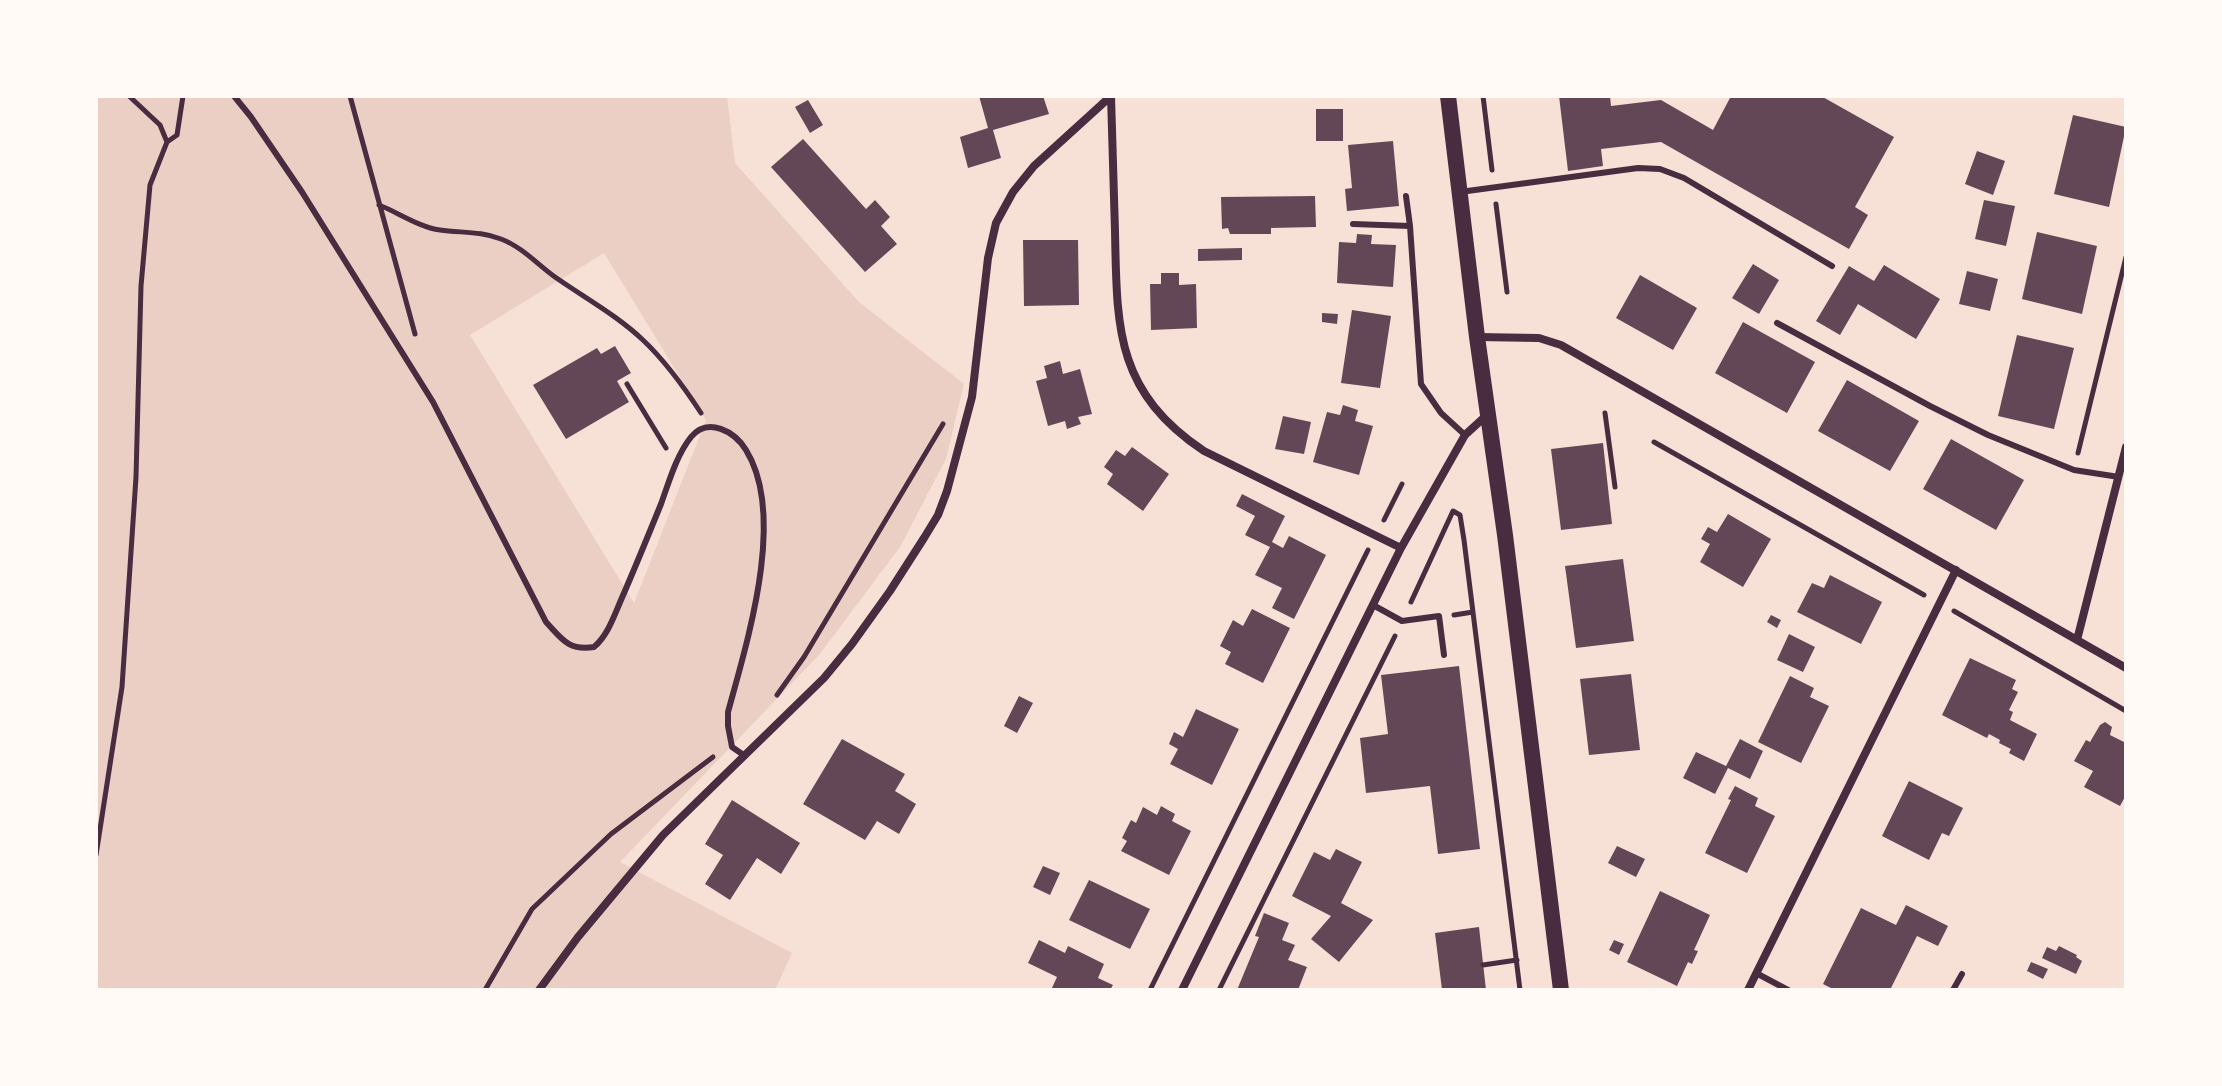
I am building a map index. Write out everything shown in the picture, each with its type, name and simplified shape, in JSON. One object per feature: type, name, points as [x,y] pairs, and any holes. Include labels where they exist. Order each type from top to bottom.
[{"type":"main road","points":[[1448,96],[1561,990]]},
{"type":"street","points":[[539,990],[578,937],[663,835],[824,678],[890,591],[924,538],[938,515],[947,491],[972,397],[988,258],[996,223],[1003,207],[1034,166],[1111,96]]},
{"type":"street","points":[[1111,96],[1119,316],[1128,361],[1149,402],[1179,435],[1204,451],[1401,548]]},
{"type":"street","points":[[1477,337],[1539,338],[1561,345],[2126,668]]},
{"type":"street","points":[[1182,990],[1401,548],[1465,435],[1488,414]]},
{"type":"street","points":[[2077,640],[2126,447]]},
{"type":"street","points":[[1748,990],[1956,570]]},
{"type":"lane","points":[[234,96],[302,192],[433,402],[546,622],[574,648],[594,647],[606,632],[643,551],[676,464],[691,437],[699,430],[721,428],[744,446],[752,459],[762,499],[762,561],[753,621],[728,712],[732,747],[745,756]]},
{"type":"lane","points":[[1460,192],[1638,168],[1660,169],[1684,178],[1832,266]]},
{"type":"lane","points":[[1406,196],[1421,384],[1441,413],[1465,435]]},
{"type":"lane","points":[[1353,224],[1410,226]]},
{"type":"lane","points":[[1777,323],[1976,429],[2074,470],[2119,477]]},
{"type":"lane","points":[[1373,605],[1402,621],[1439,616],[1444,655]]},
{"type":"lane","points":[[1756,973],[1788,990]]},
{"type":"lane","points":[[1953,990],[1962,974]]},
{"type":"path","points":[[129,96],[160,125],[167,142]]},
{"type":"path","points":[[96,855],[122,687],[136,477],[141,286],[150,185],[167,142],[177,135],[183,96]]},
{"type":"path","points":[[350,96],[417,342]]},
{"type":"path","points":[[379,205],[422,226],[501,239],[533,257],[554,276],[642,339],[664,361],[710,427]]},
{"type":"path","points":[[2074,470],[2126,257]]},
{"type":"path","points":[[627,384],[666,448]]},
{"type":"path","points":[[773,700],[804,657],[945,421],[972,397]]},
{"type":"path","points":[[1605,413],[1615,487]]},
{"type":"path","points":[[1654,442],[1923,595]]},
{"type":"path","points":[[1150,990],[1402,484]]},
{"type":"path","points":[[1219,990],[1402,621],[1453,511],[1460,515],[1520,990]]},
{"type":"path","points":[[1958,613],[2126,711]]},
{"type":"path","points":[[485,990],[532,909],[611,834],[704,762],[732,747]]},
{"type":"path","points":[[1483,965],[1517,960]]},
{"type":"shaded area","points":[[96,96],[727,96],[735,163],[859,302],[964,384],[946,459],[900,547],[820,654],[620,862],[792,953],[775,990],[96,990]],"holes":[[[604,253],[706,420],[634,603],[470,335]]]},
{"type":"building","points":[[979,96],[1043,96],[1049,114],[993,130],[1001,158],[968,168],[960,137],[988,128]]},
{"type":"building","points":[[1559,96],[1610,96],[1611,106],[1661,100],[1713,130],[1731,96],[1821,96],[1894,137],[1855,207],[1868,215],[1849,249],[1661,142],[1601,149],[1603,166],[1568,171]]},
{"type":"building","points":[[808,100],[823,125],[810,133],[795,107]]},
{"type":"building","points":[[1316,109],[1343,109],[1343,141],[1316,141]]},
{"type":"building","points":[[2073,115],[2126,127],[2109,207],[2054,194]]},
{"type":"building","points":[[803,139],[866,209],[875,200],[890,217],[881,226],[897,244],[865,272],[771,167]]},
{"type":"building","points":[[1393,141],[1399,206],[1347,211],[1345,189],[1352,188],[1348,145]]},
{"type":"building","points":[[1977,151],[2005,161],[1993,195],[1965,184]]},
{"type":"building","points":[[1315,196],[1316,227],[1271,228],[1271,234],[1230,234],[1228,228],[1222,229],[1221,197]]},
{"type":"building","points":[[1984,200],[2015,206],[2006,246],[1975,239]]},
{"type":"building","points":[[2037,232],[2097,246],[2082,314],[2022,299]]},
{"type":"building","points":[[1357,234],[1372,235],[1371,244],[1396,245],[1393,287],[1337,283],[1339,242],[1356,243]]},
{"type":"building","points":[[1023,240],[1078,240],[1079,305],[1024,306]]},
{"type":"building","points":[[1242,248],[1242,260],[1198,261],[1198,249]]},
{"type":"building","points":[[1753,264],[1779,280],[1759,314],[1732,298]]},
{"type":"building","points":[[1884,265],[1940,299],[1916,339],[1858,304],[1840,335],[1816,321],[1849,266],[1874,281]]},
{"type":"building","points":[[1967,271],[1998,279],[1990,311],[1959,304]]},
{"type":"building","points":[[1161,273],[1179,273],[1179,285],[1196,284],[1197,328],[1151,330],[1150,284],[1161,284]]},
{"type":"building","points":[[1640,275],[1697,308],[1673,350],[1616,318]]},
{"type":"building","points":[[1352,310],[1391,316],[1380,388],[1341,383]]},
{"type":"building","points":[[1322,313],[1338,314],[1337,324],[1322,322]]},
{"type":"building","points":[[1743,322],[1815,362],[1787,413],[1715,373]]},
{"type":"building","points":[[2017,335],[2074,348],[2054,429],[1998,416]]},
{"type":"building","points":[[615,346],[631,373],[617,381],[629,402],[566,439],[533,385],[597,348],[601,354]]},
{"type":"building","points":[[1060,361],[1063,374],[1080,369],[1092,414],[1078,417],[1081,424],[1067,429],[1065,421],[1048,426],[1036,381],[1047,378],[1044,366]]},
{"type":"building","points":[[1847,380],[1919,421],[1890,471],[1818,431]]},
{"type":"building","points":[[1343,405],[1358,410],[1355,421],[1373,426],[1359,475],[1313,462],[1327,412],[1340,415]]},
{"type":"building","points":[[1283,416],[1311,422],[1304,454],[1275,449]]},
{"type":"building","points":[[1951,439],[2024,480],[1996,530],[1923,489]]},
{"type":"building","points":[[1603,443],[1612,524],[1561,530],[1551,449]]},
{"type":"building","points":[[1132,447],[1169,474],[1143,511],[1107,484],[1113,474],[1104,467],[1116,450],[1125,456]]},
{"type":"building","points":[[1242,494],[1285,516],[1272,542],[1283,548],[1289,536],[1326,555],[1294,619],[1272,608],[1282,588],[1255,575],[1270,547],[1245,535],[1255,516],[1236,506]]},
{"type":"building","points":[[1728,514],[1771,539],[1743,587],[1700,562],[1710,544],[1701,539],[1708,527],[1717,532]]},
{"type":"building","points":[[1623,559],[1634,641],[1576,648],[1565,566]]},
{"type":"building","points":[[1830,575],[1882,602],[1861,644],[1797,612],[1812,583],[1824,588]]},
{"type":"building","points":[[1252,609],[1290,628],[1263,683],[1225,664],[1231,652],[1220,646],[1233,620],[1243,626]]},
{"type":"building","points":[[1771,615],[1781,620],[1777,628],[1767,622]]},
{"type":"building","points":[[1789,634],[1815,647],[1803,672],[1777,660]]},
{"type":"building","points":[[1970,658],[2016,680],[2012,689],[2018,692],[2009,710],[2013,712],[2010,720],[2037,734],[2024,761],[2009,753],[2011,749],[1999,743],[2000,740],[1989,734],[1987,738],[1942,715]]},
{"type":"building","points":[[1459,666],[1480,849],[1438,854],[1430,786],[1366,793],[1360,738],[1388,734],[1381,675]]},
{"type":"building","points":[[1631,674],[1640,750],[1589,755],[1580,679]]},
{"type":"building","points":[[1790,676],[1814,688],[1810,697],[1829,706],[1801,763],[1758,742]]},
{"type":"building","points":[[1019,696],[1033,703],[1017,733],[1004,726]]},
{"type":"building","points":[[1196,709],[1239,729],[1212,785],[1170,764],[1178,749],[1169,744],[1174,732],[1183,737]]},
{"type":"building","points":[[2105,722],[2112,727],[2110,735],[2126,743],[2126,795],[2120,806],[2084,787],[2093,771],[2074,761],[2086,740],[2090,742]]},
{"type":"building","points":[[842,739],[905,774],[895,791],[916,804],[899,834],[877,821],[865,840],[803,804]]},
{"type":"building","points":[[1740,739],[1763,751],[1750,779],[1728,768],[1715,794],[1683,778],[1696,752],[1726,766]]},
{"type":"building","points":[[1909,781],[1963,808],[1949,836],[1942,833],[1929,860],[1882,836]]},
{"type":"building","points":[[1735,786],[1758,798],[1755,806],[1775,816],[1747,873],[1705,853]]},
{"type":"building","points":[[732,800],[800,843],[781,874],[757,858],[730,900],[705,884],[723,855],[705,844]]},
{"type":"building","points":[[1161,806],[1175,814],[1172,821],[1191,831],[1169,875],[1121,851],[1127,841],[1122,838],[1131,820],[1136,823],[1143,807],[1157,815]]},
{"type":"building","points":[[1617,846],[1645,859],[1636,877],[1608,863]]},
{"type":"building","points":[[1336,849],[1362,862],[1341,903],[1373,920],[1339,962],[1311,939],[1331,916],[1292,896],[1314,852],[1330,860]]},
{"type":"building","points":[[1043,866],[1060,873],[1050,895],[1033,887]]},
{"type":"building","points":[[1089,880],[1150,909],[1130,949],[1069,920]]},
{"type":"building","points":[[1660,891],[1710,915],[1694,950],[1698,951],[1692,964],[1688,962],[1677,986],[1627,962]]},
{"type":"building","points":[[1906,905],[1948,926],[1938,946],[1917,936],[1890,990],[1835,990],[1823,984],[1861,908],[1896,925]]},
{"type":"building","points":[[1264,913],[1289,923],[1282,940],[1295,945],[1288,960],[1307,967],[1298,990],[1237,990],[1259,937],[1255,936]]},
{"type":"building","points":[[1479,927],[1486,990],[1442,990],[1435,933]]},
{"type":"building","points":[[1039,940],[1065,953],[1068,946],[1104,964],[1098,978],[1113,985],[1110,990],[1051,990],[1057,977],[1028,963]]},
{"type":"building","points":[[1614,940],[1624,944],[1619,955],[1609,950]]},
{"type":"building","points":[[2059,946],[2082,961],[2076,974],[2042,958],[2047,947],[2056,951]]},
{"type":"building","points":[[2031,962],[2048,969],[2043,979],[2027,971]]}]
